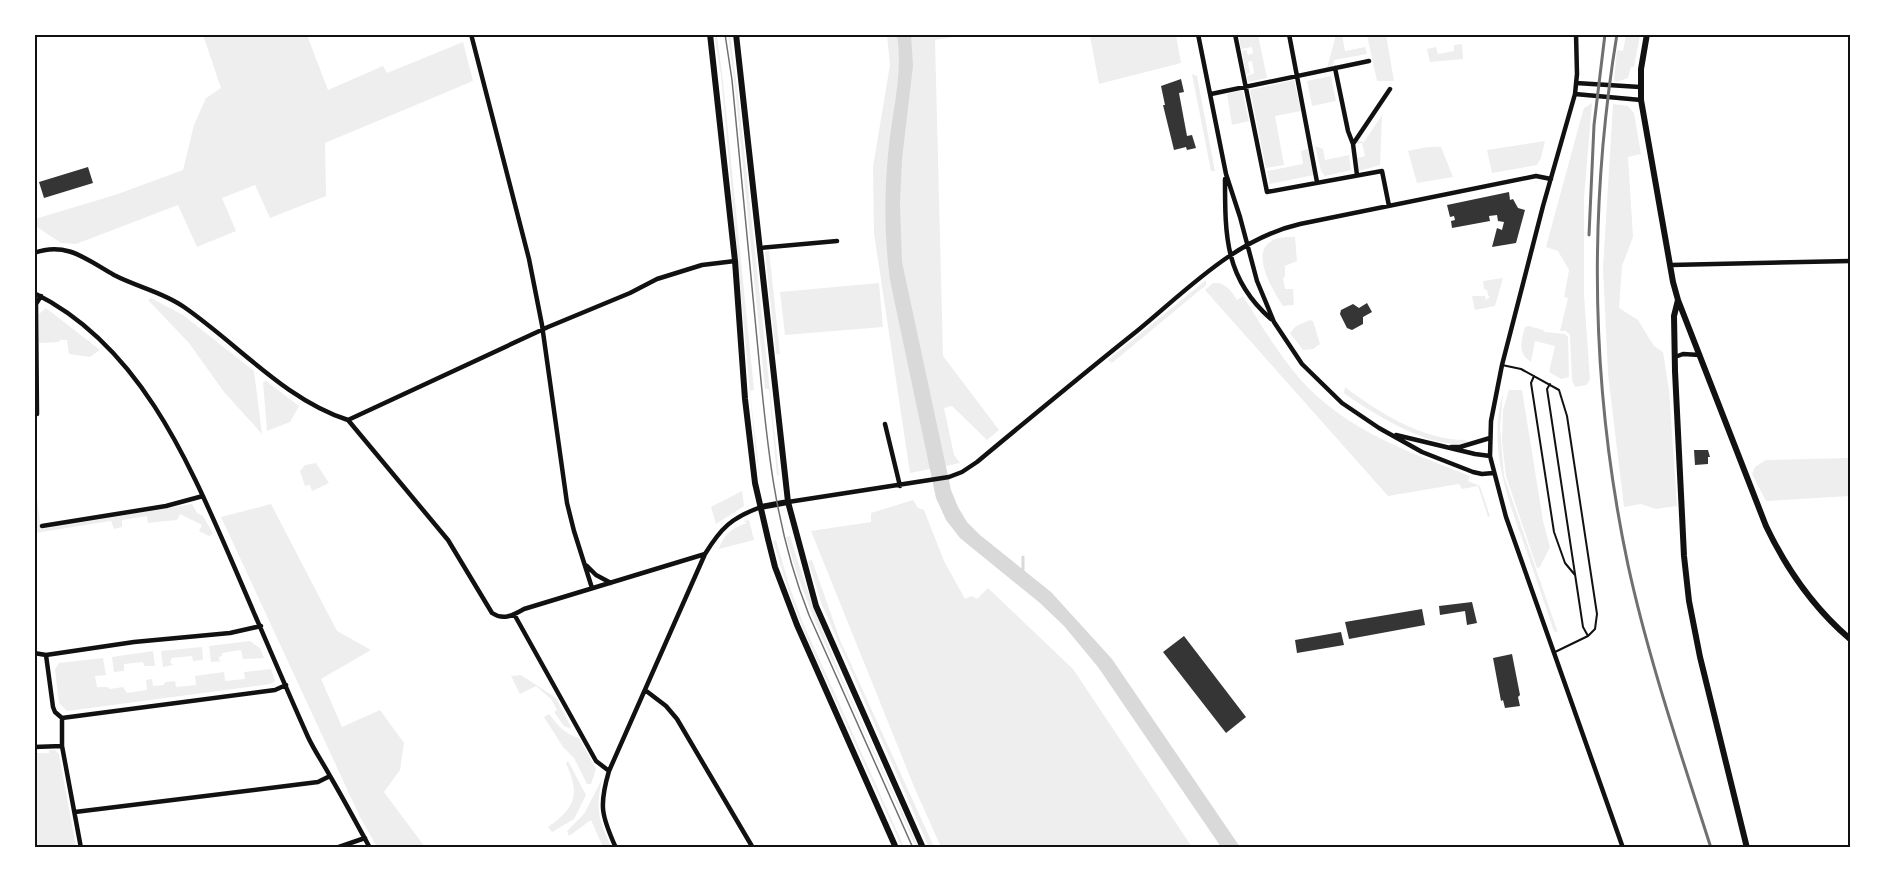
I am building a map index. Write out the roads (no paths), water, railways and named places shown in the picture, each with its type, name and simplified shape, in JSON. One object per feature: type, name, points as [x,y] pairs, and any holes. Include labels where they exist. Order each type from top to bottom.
[{"type":"street","points":[[471,34],[529,259],[542,330],[567,503],[592,588]]},
{"type":"street","points":[[710,34],[735,261],[745,399],[755,483],[775,565],[797,625],[896,848]]},
{"type":"street","points":[[736,34],[788,502],[816,606],[923,848]]},
{"type":"street","points":[[1198,34],[1226,174],[1257,281],[1274,322],[1302,364],[1330,393],[1354,413],[1422,452],[1473,472],[1493,473]]},
{"type":"street","points":[[1235,34],[1267,192],[1382,171],[1389,206]]},
{"type":"street","points":[[1289,34],[1317,182]]},
{"type":"street","points":[[1576,34],[1575,94],[1502,365],[1491,420],[1490,456],[1506,517],[1623,848]]},
{"type":"street","points":[[1647,34],[1640,87],[1641,100],[1678,300],[1779,554],[1833,624],[1851,639]]},
{"type":"street","points":[[1211,94],[1369,61]]},
{"type":"street","points":[[1335,68],[1348,131],[1353,144],[1357,175]]},
{"type":"street","points":[[1576,82],[1640,87]]},
{"type":"street","points":[[1353,144],[1390,89]]},
{"type":"street","points":[[1575,94],[1641,100]]},
{"type":"street","points":[[1226,174],[1225,231],[1230,255],[1256,306],[1274,322]]},
{"type":"street","points":[[616,848],[602,810],[603,790],[609,771],[705,554],[718,532],[735,518],[761,507],[900,486],[949,477],[962,472],[1230,255],[1246,244],[1283,228],[1536,176],[1551,179]]},
{"type":"street","points":[[760,248],[837,241]]},
{"type":"street","points":[[34,253],[51,248],[75,253],[129,282],[176,302],[295,394],[324,411],[348,420],[448,540],[492,613],[503,618],[524,609],[705,554]]},
{"type":"street","points":[[348,420],[657,279],[702,265],[735,261]]},
{"type":"street","points":[[1671,265],[1851,261]]},
{"type":"street","points":[[34,293],[89,329],[113,351],[171,432],[203,496],[308,738],[370,848]]},
{"type":"street","points":[[37,414],[36,304],[41,296]]},
{"type":"street","points":[[1678,300],[1674,316],[1675,357],[1684,555],[1689,601],[1700,657],[1747,848]]},
{"type":"street","points":[[1675,357],[1683,354],[1700,355]]},
{"type":"street","points":[[885,424],[900,486]]},
{"type":"street","points":[[1389,433],[1445,448],[1490,456]]},
{"type":"street","points":[[1445,448],[1460,447],[1490,438]]},
{"type":"street","points":[[42,526],[166,506],[203,496]]},
{"type":"street","points":[[691,559],[698,569]]},
{"type":"street","points":[[585,564],[596,575],[611,583]]},
{"type":"street","points":[[514,614],[596,761],[609,771]]},
{"type":"street","points":[[34,653],[46,655],[134,642],[230,633],[261,626]]},
{"type":"street","points":[[46,655],[53,707],[62,718],[275,690],[286,685]]},
{"type":"street","points":[[645,690],[666,706],[677,719],[753,848]]},
{"type":"street","points":[[62,718],[62,746],[81,848]]},
{"type":"street","points":[[34,747],[62,746]]},
{"type":"street","points":[[75,812],[318,782],[330,776]]},
{"type":"street","points":[[336,848],[365,838]]},
{"type":"lane","points":[[1502,365],[1521,369],[1559,390],[1567,416],[1597,603],[1594,629],[1588,636],[1554,652]]},
{"type":"lane","points":[[1534,375],[1531,383],[1554,532],[1565,563],[1577,577]]},
{"type":"lane","points":[[1550,384],[1547,389],[1583,627],[1588,636]]},
{"type":"waterway","points":[[1023,557],[1023,573]]},
{"type":"tram line","points":[[725,34],[732,80],[760,374],[779,513],[787,547],[809,615],[913,848]]},
{"type":"railway","points":[[1589,235],[1594,125],[1605,34]]},
{"type":"railway","points":[[1617,34],[1601,167],[1598,234],[1601,367],[1607,433],[1616,499],[1636,601],[1666,707],[1711,848]]}]
